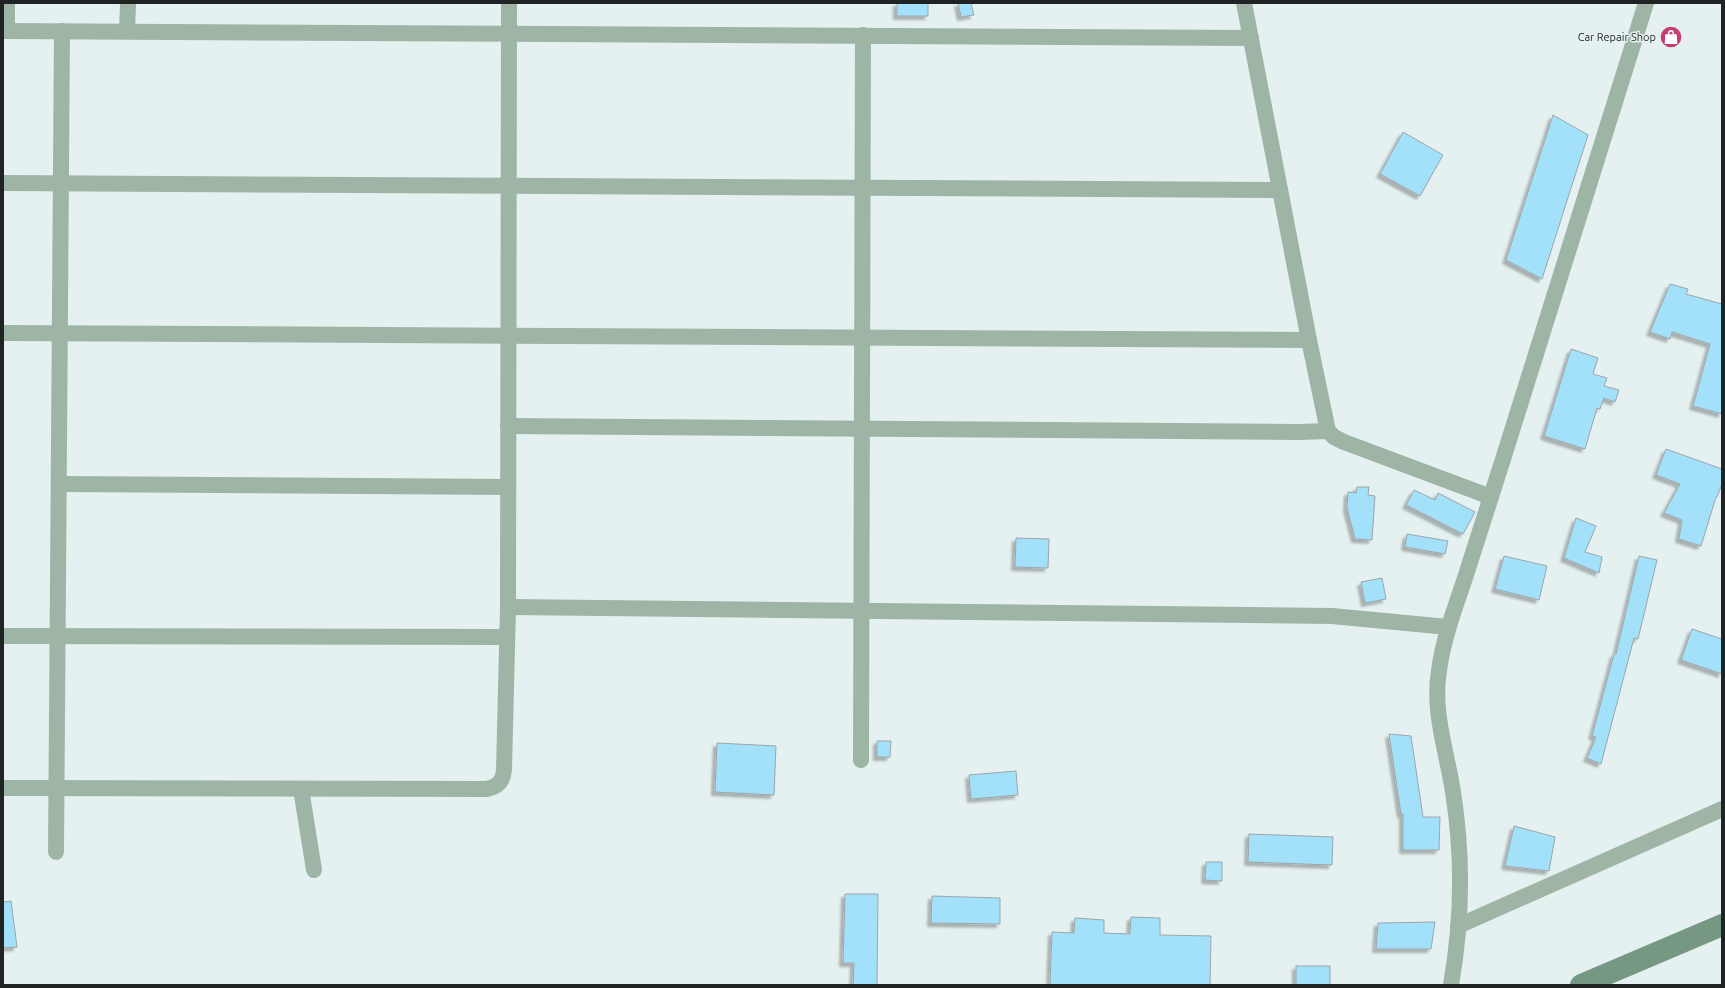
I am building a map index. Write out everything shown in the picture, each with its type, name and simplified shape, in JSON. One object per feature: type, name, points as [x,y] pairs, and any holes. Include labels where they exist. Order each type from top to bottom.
[{"type":"street","points":[[7,3],[5,31],[1251,38]]},
{"type":"street","points":[[127,31],[128,3]]},
{"type":"street","points":[[3,788],[486,789],[496,787],[502,780],[504,775],[508,607],[509,3]]},
{"type":"street","points":[[1244,3],[1328,431],[1334,437],[1344,442],[1491,496]]},
{"type":"street","points":[[1451,985],[1458,926],[1460,885],[1459,837],[1453,792],[1439,719],[1437,696],[1438,671],[1448,627],[1491,496],[1646,3]]},
{"type":"street","points":[[56,852],[62,31]]},
{"type":"street","points":[[861,760],[863,35]]},
{"type":"street","points":[[3,183],[862,186],[1280,190]]},
{"type":"street","points":[[3,333],[861,339],[1309,340]]},
{"type":"street","points":[[508,426],[1328,431]]},
{"type":"street","points":[[59,484],[508,487]]},
{"type":"street","points":[[508,607],[1332,616],[1448,627]]},
{"type":"street","points":[[3,636],[507,637]]},
{"type":"street","points":[[301,789],[314,870]]},
{"type":"street","points":[[1458,926],[1722,809]]},
{"type":"street","points":[[1581,985],[1722,925]]},
{"type":"building","points":[[897,3],[928,3],[928,16],[897,16]]},
{"type":"building","points":[[958,3],[971,3],[974,15],[961,17]]},
{"type":"building","points":[[1553,115],[1588,135],[1542,279],[1506,260]]},
{"type":"building","points":[[1403,132],[1443,155],[1420,196],[1380,174]]},
{"type":"building","points":[[1670,284],[1688,289],[1686,294],[1722,304],[1722,414],[1693,406],[1710,344],[1672,332],[1670,339],[1650,332]]},
{"type":"building","points":[[1571,349],[1598,358],[1593,374],[1607,378],[1604,386],[1619,390],[1615,402],[1604,398],[1600,409],[1597,408],[1585,449],[1544,436]]},
{"type":"building","points":[[1666,449],[1722,469],[1722,484],[1716,497],[1701,546],[1679,539],[1682,520],[1664,513],[1680,484],[1656,475]]},
{"type":"building","points":[[1357,487],[1369,487],[1368,495],[1375,496],[1372,540],[1355,539],[1347,508],[1348,492],[1356,493]]},
{"type":"building","points":[[1414,490],[1435,500],[1438,493],[1475,512],[1463,534],[1406,505]]},
{"type":"building","points":[[1576,518],[1596,526],[1585,552],[1602,557],[1599,573],[1564,558]]},
{"type":"building","points":[[1407,534],[1448,541],[1445,554],[1405,547]]},
{"type":"building","points":[[1016,538],[1049,539],[1048,568],[1015,567]]},
{"type":"building","points":[[1504,556],[1547,566],[1539,600],[1495,589]]},
{"type":"building","points":[[1639,556],[1657,560],[1638,639],[1634,638],[1601,764],[1587,758],[1596,737],[1592,736],[1614,654],[1616,654]]},
{"type":"building","points":[[1382,578],[1386,599],[1365,603],[1361,582]]},
{"type":"building","points":[[1692,629],[1722,639],[1722,674],[1681,660]]},
{"type":"building","points":[[1389,734],[1411,736],[1423,817],[1440,817],[1439,850],[1403,850],[1403,814],[1401,814]]},
{"type":"building","points":[[877,741],[891,741],[890,757],[877,757]]},
{"type":"building","points":[[717,743],[776,746],[774,795],[715,792]]},
{"type":"building","points":[[1016,771],[1018,795],[971,799],[969,775]]},
{"type":"building","points":[[1514,826],[1555,837],[1549,871],[1505,866]]},
{"type":"building","points":[[1249,834],[1333,837],[1332,865],[1248,862]]},
{"type":"building","points":[[1206,862],[1222,862],[1222,881],[1205,880]]},
{"type":"building","points":[[845,894],[878,894],[877,985],[853,985],[854,963],[843,963]]},
{"type":"building","points":[[932,896],[1000,898],[1000,924],[931,923]]},
{"type":"building","points":[[11,901],[17,947],[3,948],[3,902]]},
{"type":"building","points":[[1131,917],[1160,918],[1160,935],[1211,936],[1210,985],[1050,985],[1052,932],[1074,933],[1075,918],[1104,920],[1104,933],[1130,934]]},
{"type":"building","points":[[1435,922],[1431,949],[1376,949],[1378,923]]},
{"type":"building","points":[[1296,966],[1330,966],[1330,985],[1296,985]]},
{"type":"place","name":"Car Repair Shop","points":[[1671,37]]}]
